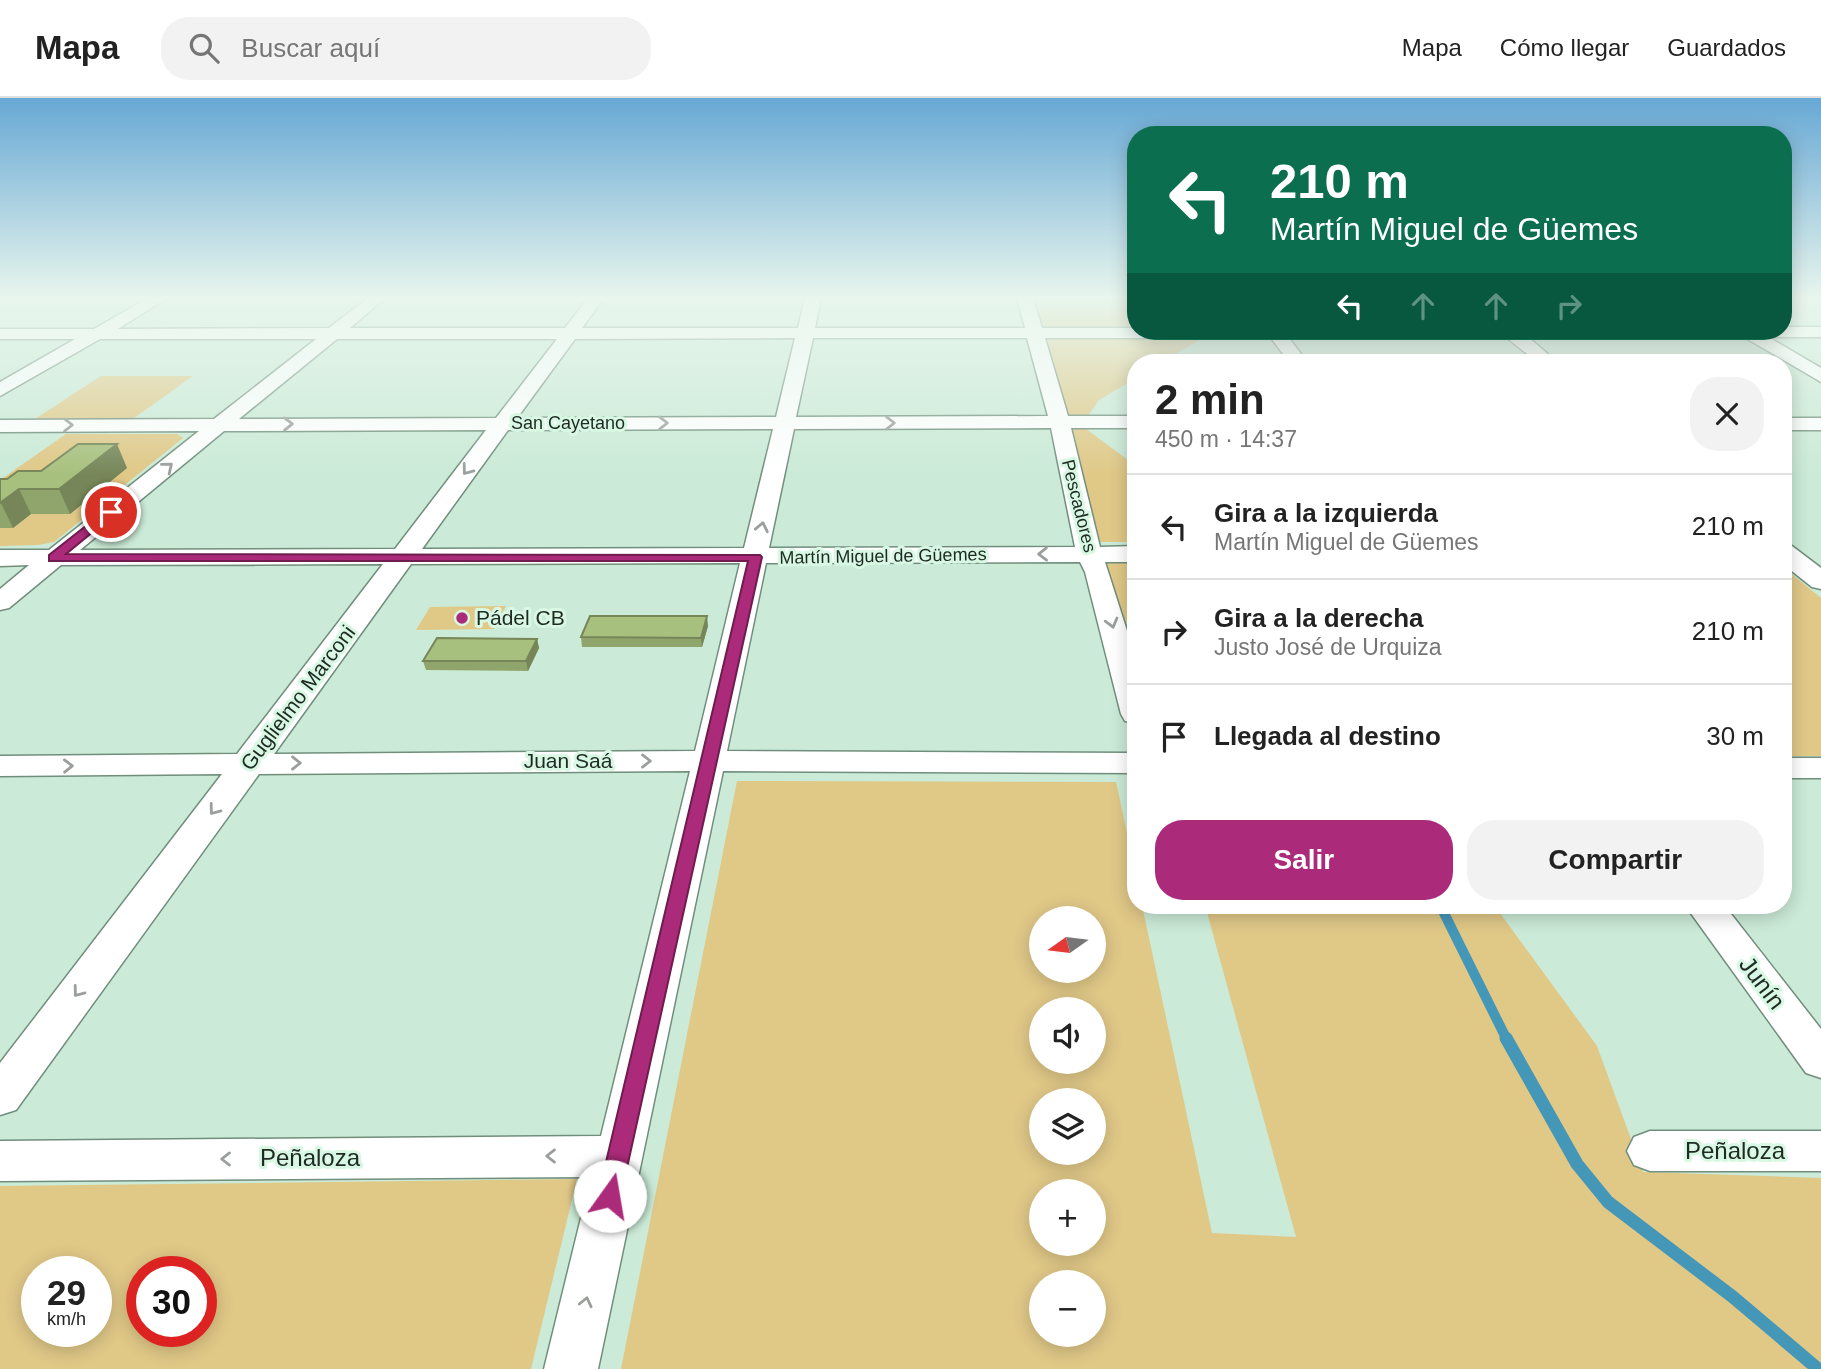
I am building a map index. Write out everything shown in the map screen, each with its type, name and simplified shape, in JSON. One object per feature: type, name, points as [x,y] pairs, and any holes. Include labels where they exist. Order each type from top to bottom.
[{"type":"street","points":[[0,390],[56,357]]},
{"type":"street","points":[[0,602],[303,357]]},
{"type":"street","name":"Guglielmo Marconi","points":[[0,1097],[552,357]]},
{"type":"street","points":[[571,1369],[799,357]]},
{"type":"street","name":"Pescadores","points":[[1040,357],[1059,422],[1089,554],[1098,572],[1127,680]]},
{"type":"street","points":[[1792,359],[1821,376]]},
{"type":"street","name":"San Cayetano","points":[[0,426],[503,422],[1127,422]]},
{"type":"street","points":[[1792,424],[1821,424]]},
{"type":"street","name":"Martín Miguel de Güemes","points":[[0,558],[1127,554]]},
{"type":"street","points":[[1792,555],[1821,556]]},
{"type":"street","points":[[1792,559],[1821,581]]},
{"type":"street","name":"Juan Saá","points":[[0,766],[709,761],[1127,763]]},
{"type":"street","points":[[1792,768],[1821,768]]},
{"type":"street","name":"Junín","points":[[1711,914],[1821,1061]]},
{"type":"street","name":"Peñaloza","points":[[1650,1151],[1821,1151]]},
{"type":"street","name":"Peñaloza","points":[[0,1161],[619,1156]]},
{"type":"shaded area","points":[[1049,357],[1127,357],[1127,383],[1099,400],[1087,417],[1067,416]]},
{"type":"shaded area","points":[[101,376],[193,376],[134,418],[35,419]]},
{"type":"shaded area","points":[[1070,429],[1086,429],[1127,459],[1127,542],[1100,542]]},
{"type":"shaded area","points":[[66,434],[177,434],[183,438],[54,542],[0,546],[0,528],[13,528],[31,514],[70,514],[52,496],[0,480]]},
{"type":"shaded area","points":[[1127,559],[1127,643],[1104,560]]},
{"type":"shaded area","points":[[1792,574],[1821,598],[1821,756],[1792,756]]},
{"type":"shaded area","name":"Pádel CB","points":[[506,606],[494,629],[416,630],[430,607]]},
{"type":"shaded area","points":[[737,781],[1116,782],[1127,833],[1127,914],[1144,914],[1212,1233],[1296,1237],[1207,914],[1501,914],[1597,1046],[1643,1172],[1821,1178],[1821,1369],[621,1369]]},
{"type":"shaded area","points":[[577,1179],[531,1369],[0,1369],[0,1186]]},
{"type":"building","points":[[78,444],[117,444],[59,489],[19,489],[0,503],[0,479],[7,479],[18,471],[41,471]]},
{"type":"building","points":[[590,616],[707,616],[701,638],[581,637]]},
{"type":"building","points":[[437,638],[537,639],[526,661],[423,661]]},
{"type":"waterway","points":[[1444,914],[1506,1038]]},
{"type":"waterway","points":[[1506,1038],[1577,1164],[1608,1202],[1733,1297],[1818,1369]]},
{"type":"place","name":"Pádel CB","points":[[462,618]]},
{"type":"route","points":[[111,512],[53,558],[755,557],[610,1196]]}]
